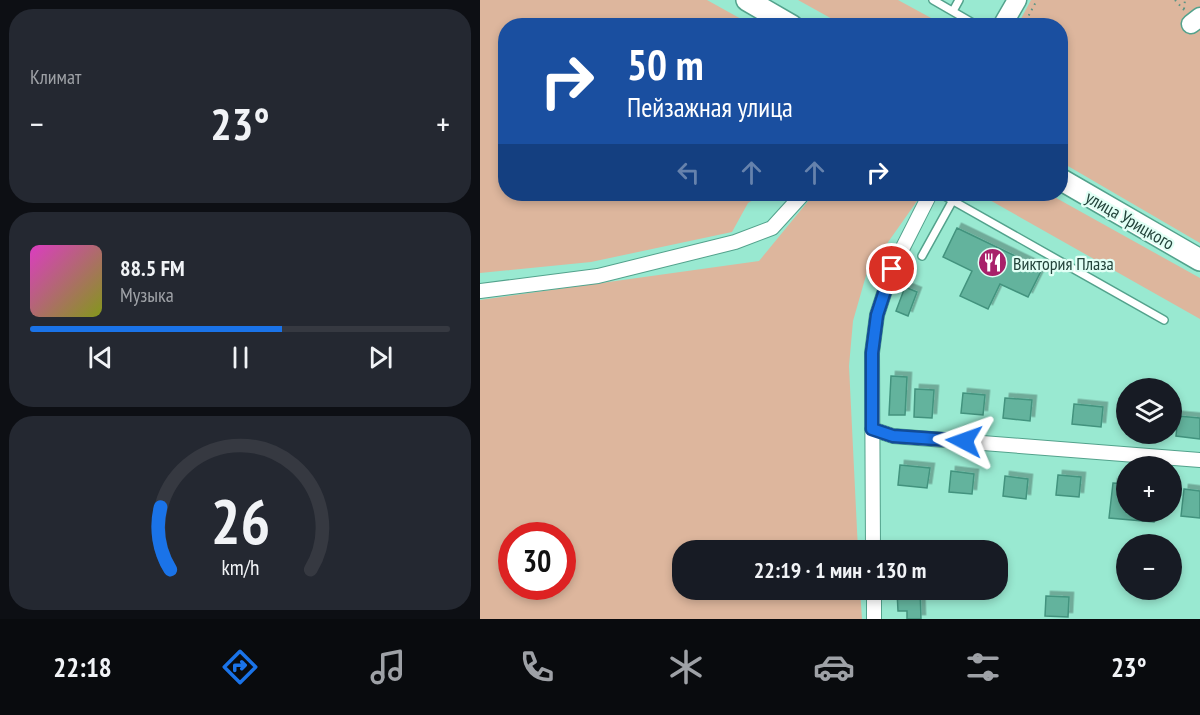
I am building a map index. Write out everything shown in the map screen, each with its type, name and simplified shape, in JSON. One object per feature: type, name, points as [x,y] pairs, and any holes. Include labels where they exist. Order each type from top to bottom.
[{"type":"main road","points":[[747,0],[778,18]]},
{"type":"main road","points":[[1007,18],[1017,0]]},
{"type":"main road","name":"улица Урицкого","points":[[1068,184],[1200,260]]},
{"type":"street","points":[[480,291],[598,276],[735,242],[772,228],[797,201]]},
{"type":"street","points":[[873,540],[872,353],[877,315],[892,269],[926,201]]},
{"type":"street","points":[[872,429],[893,436],[1200,460]]},
{"type":"street","points":[[874,600],[874,619]]},
{"type":"lane","points":[[933,0],[965,18]]},
{"type":"lane","points":[[953,11],[960,0]]},
{"type":"lane","points":[[922,256],[952,201]]},
{"type":"lane","points":[[955,201],[1164,320]]},
{"type":"path","points":[[1027,18],[1036,0]]},
{"type":"path","points":[[1175,0],[1191,17]]},
{"type":"shaded area","points":[[480,0],[707,0],[739,18],[498,18],[498,201],[751,201],[732,232],[591,262],[480,273]]},
{"type":"shaded area","points":[[798,0],[898,0],[931,18],[830,18]]},
{"type":"shaded area","points":[[1031,0],[1200,0],[1200,243],[1068,166],[1068,18],[1021,18]]},
{"type":"shaded area","points":[[808,201],[917,201],[867,272],[853,321],[849,366],[858,540],[672,540],[672,600],[861,600],[862,619],[480,619],[480,300],[759,261]]},
{"type":"shaded area","points":[[991,201],[1062,201],[1200,278],[1200,319]]},
{"type":"building","name":"Виктория Плаза","points":[[957,228],[1042,269],[1028,297],[1000,284],[988,309],[960,296],[972,271],[943,257]]},
{"type":"building","points":[[905,287],[917,292],[908,316],[896,311]]},
{"type":"building","points":[[891,376],[907,377],[905,415],[889,415]]},
{"type":"building","points":[[915,389],[934,390],[932,418],[914,417]]},
{"type":"building","points":[[963,393],[985,395],[983,415],[961,413]]},
{"type":"building","points":[[1005,398],[1032,400],[1030,421],[1003,418]]},
{"type":"building","points":[[1074,404],[1103,407],[1101,427],[1072,424]]},
{"type":"building","points":[[1182,416],[1200,418],[1200,439],[1182,437]]},
{"type":"building","points":[[900,465],[930,468],[927,488],[898,485]]},
{"type":"building","points":[[951,471],[974,474],[972,494],[949,492]]},
{"type":"building","points":[[1058,475],[1081,477],[1079,497],[1056,495]]},
{"type":"building","points":[[1005,476],[1028,479],[1026,499],[1003,496]]},
{"type":"building","points":[[1113,483],[1116,483],[1116,519],[1109,518]]},
{"type":"building","points":[[1184,489],[1200,491],[1200,518],[1182,516]]},
{"type":"building","points":[[1046,596],[1069,597],[1068,617],[1045,616]]},
{"type":"building","points":[[897,600],[920,600],[921,619],[907,619],[907,611],[898,611]]},
{"type":"place","name":"Виктория Плаза","points":[[992,263]]},
{"type":"route","points":[[892,269],[877,315],[872,353],[872,429],[893,436],[964,441]]}]
